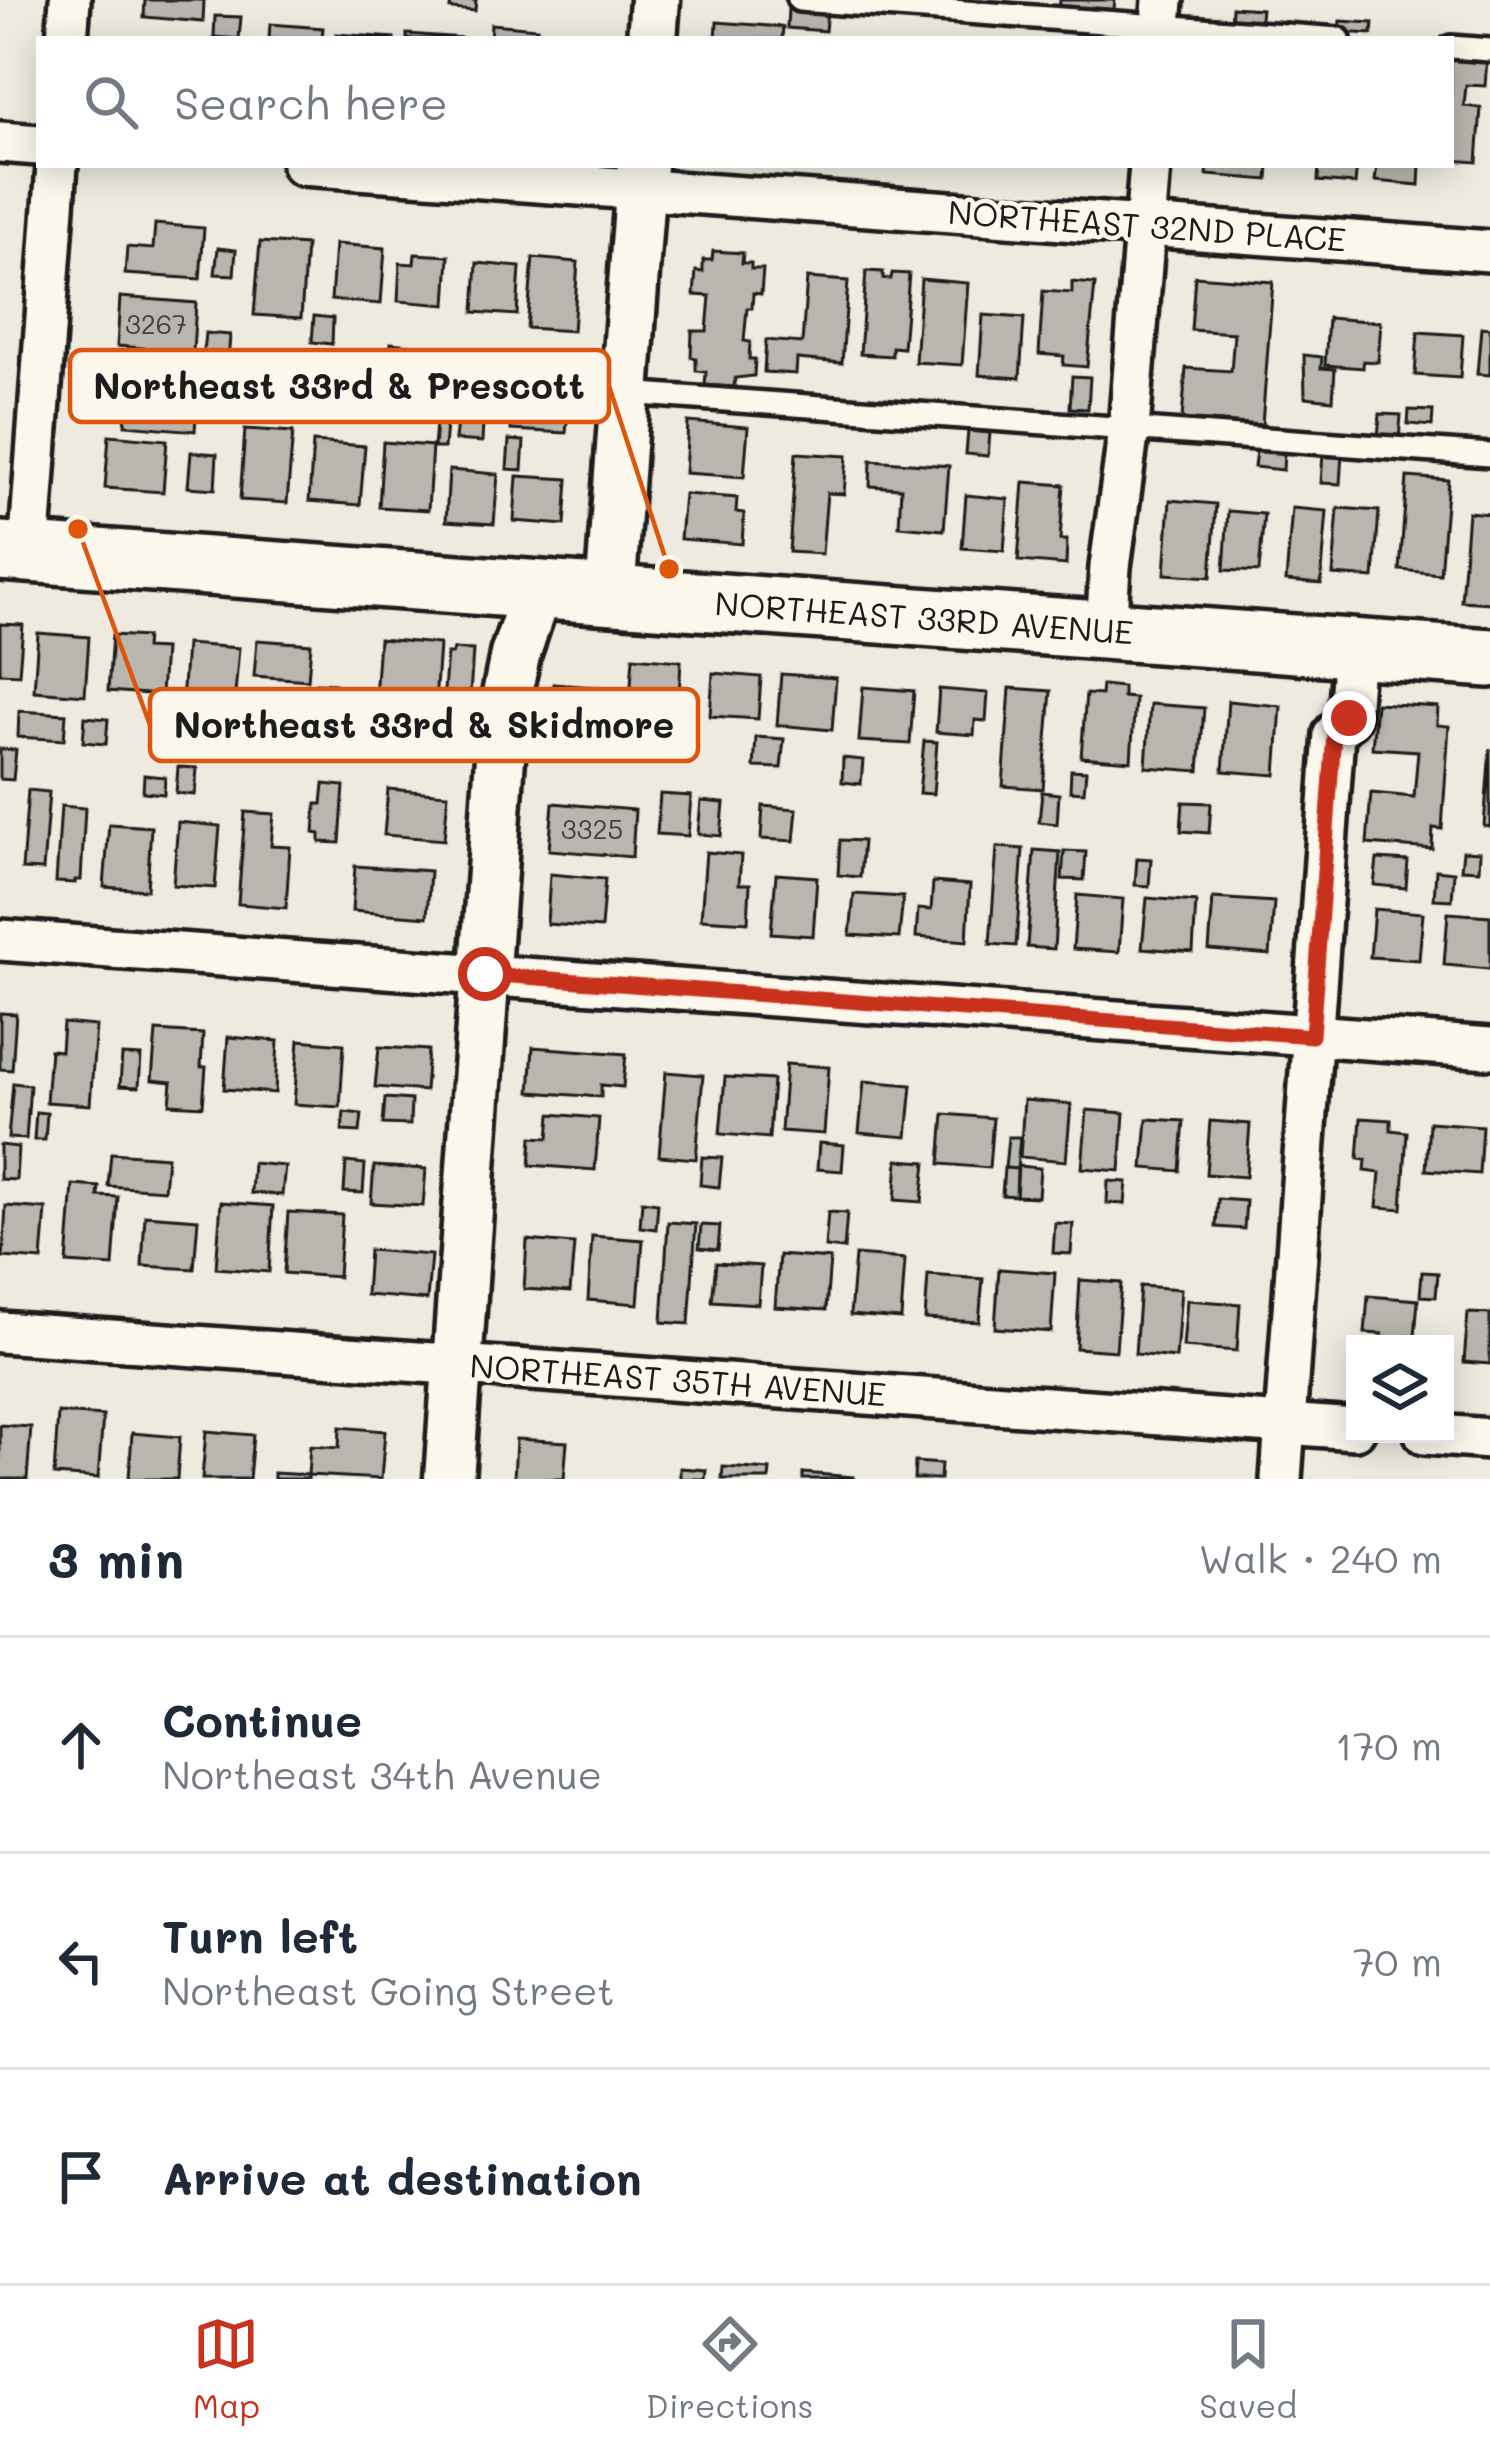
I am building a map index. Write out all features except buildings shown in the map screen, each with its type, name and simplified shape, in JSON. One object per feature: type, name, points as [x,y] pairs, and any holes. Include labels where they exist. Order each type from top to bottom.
[{"type":"main road","name":"NORTHEAST 33RD AVENUE","points":[[14,552],[1490,658]]},
{"type":"street","points":[[67,36],[70,0]]},
{"type":"street","points":[[652,36],[655,0]]},
{"type":"street","points":[[0,142],[36,145]]},
{"type":"street","points":[[14,552],[57,168]]},
{"type":"street","name":"NORTHEAST 32ND PLACE","points":[[380,168],[641,178],[1146,226],[1490,251]]},
{"type":"street","points":[[1106,631],[1130,429],[1150,168]]},
{"type":"street","points":[[610,595],[641,178]]},
{"type":"street","points":[[448,1479],[503,715],[515,655],[537,590]]},
{"type":"street","points":[[1281,1479],[1334,734],[1349,718],[1354,648]]},
{"type":"street","points":[[0,940],[1490,1048]]},
{"type":"street","name":"NORTHEAST 35TH AVENUE","points":[[0,1332],[1346,1428]]},
{"type":"street","points":[[1454,1436],[1490,1438]]},
{"type":"lane","points":[[799,0],[1161,22],[1308,36]]},
{"type":"lane","points":[[1454,47],[1490,50]]},
{"type":"lane","points":[[626,393],[1490,455]]},
{"type":"place","name":"Northeast 33rd & Skidmore","points":[[78,529]]},
{"type":"place","name":"Northeast 33rd & Prescott","points":[[669,569]]},
{"type":"route","points":[[485,974],[1312,1036],[1334,734],[1349,718]]}]
